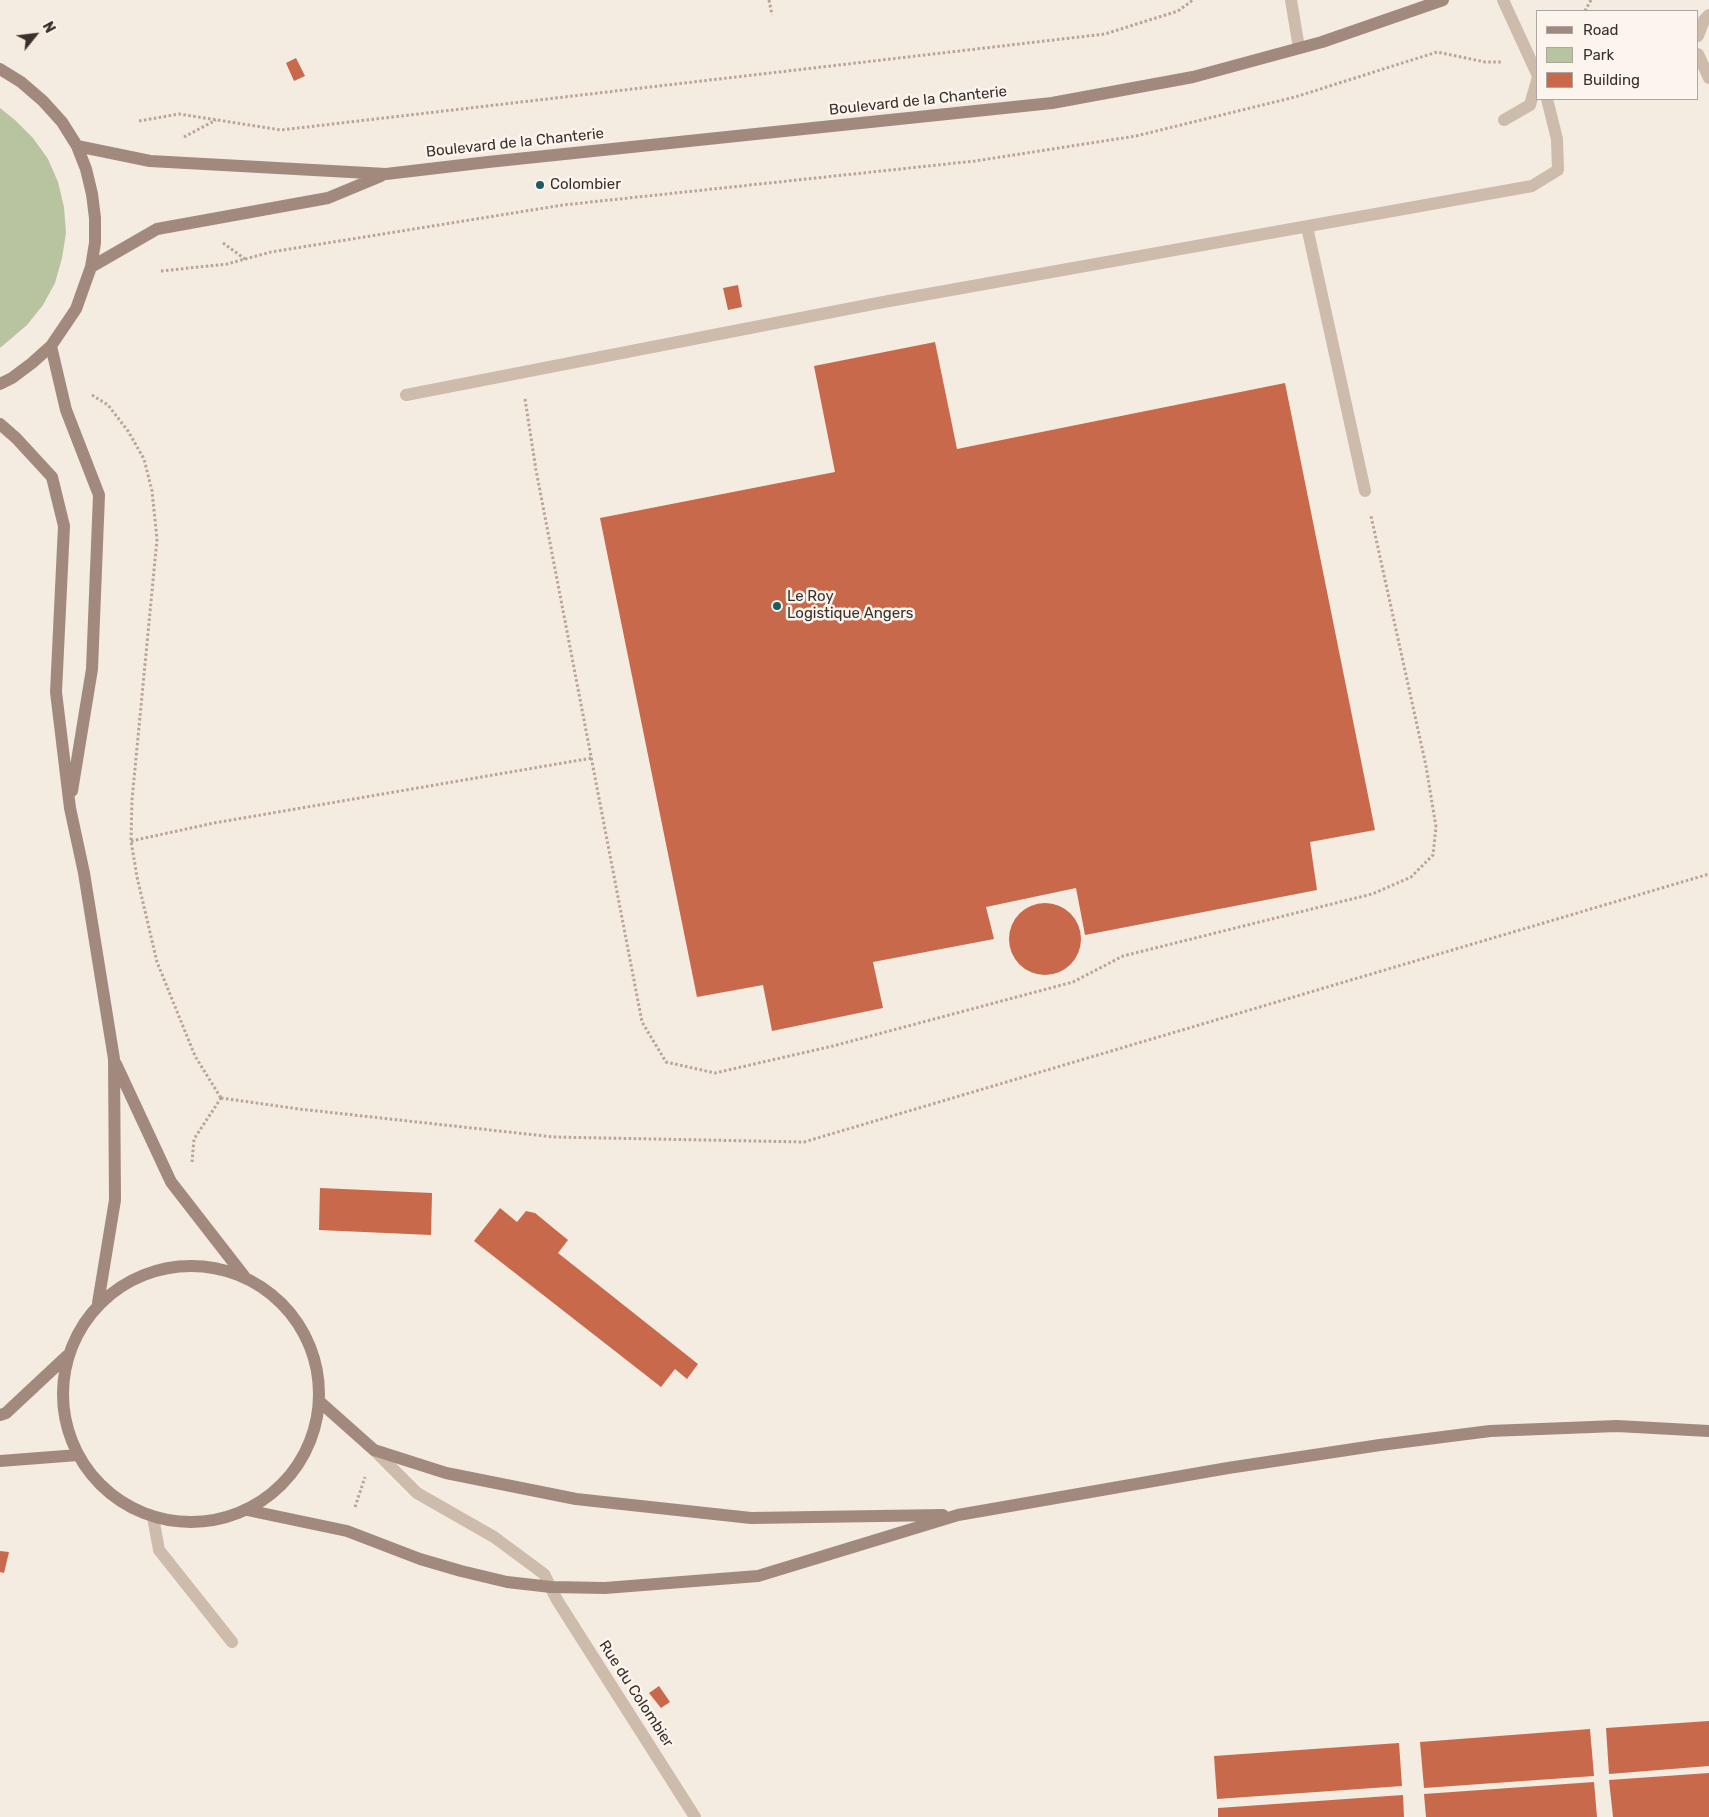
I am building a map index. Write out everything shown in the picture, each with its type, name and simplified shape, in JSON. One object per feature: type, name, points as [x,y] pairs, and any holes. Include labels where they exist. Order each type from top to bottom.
[{"type":"street","points":[[1287,0],[1294,18]]},
{"type":"street","points":[[1291,0],[1299,48]]},
{"type":"street","name":"Boulevard de la Chanterie","points":[[76,146],[150,161],[386,174],[1052,103],[1193,77],[1322,42],[1443,0]]},
{"type":"street","points":[[1503,0],[1536,72]]},
{"type":"street","points":[[1699,33],[1704,20],[1709,15]]},
{"type":"street","points":[[1699,56],[1709,78]]},
{"type":"street","points":[[0,69],[21,82],[43,101],[62,122],[76,146],[86,169],[95,218],[95,243],[91,267],[76,309],[51,346],[12,378],[0,384]]},
{"type":"street","points":[[1504,120],[1530,105],[1536,84]]},
{"type":"street","points":[[406,395],[868,305],[1532,186],[1558,170],[1557,140],[1547,100]]},
{"type":"street","name":"Boulevard de la Chanterie","points":[[91,267],[157,229],[328,198],[386,174]]},
{"type":"street","points":[[1307,227],[1365,491]]},
{"type":"street","points":[[51,346],[66,410],[99,495],[92,669],[70,808]]},
{"type":"street","points":[[0,424],[16,438],[52,477],[64,526],[56,692],[70,808],[84,873],[114,1059],[115,1200],[98,1303]]},
{"type":"street","points":[[114,1059],[171,1182],[244,1276],[276,1298],[301,1327],[316,1363],[320,1402],[313,1435],[298,1466],[275,1492],[247,1510],[217,1520],[185,1523],[154,1517],[123,1503],[97,1482],[78,1455],[65,1423],[62,1389],[67,1356],[80,1328],[98,1303],[130,1280],[167,1267],[206,1266],[244,1276]]},
{"type":"street","points":[[0,1415],[6,1413],[67,1356]]},
{"type":"street","points":[[320,1402],[374,1450],[446,1473],[576,1500],[751,1518],[958,1515]]},
{"type":"street","points":[[247,1510],[347,1531],[420,1559],[507,1582],[551,1587],[605,1588],[758,1576],[958,1515],[1228,1468],[1490,1431],[1617,1426],[1709,1430]]},
{"type":"street","name":"Rue du Colombier","points":[[374,1450],[417,1492],[494,1537],[544,1574],[567,1616],[695,1817]]},
{"type":"street","points":[[0,1461],[78,1455]]},
{"type":"street","points":[[154,1517],[159,1550],[232,1642]]},
{"type":"path","points":[[769,0],[772,14]]},
{"type":"path","points":[[139,121],[179,114],[281,130],[1105,34],[1178,11],[1193,0]]},
{"type":"path","points":[[161,271],[228,264],[271,252],[563,205],[975,161],[1136,136],[1295,97],[1437,52],[1485,62],[1508,62],[1529,54]]},
{"type":"path","points":[[541,368],[525,396],[538,480],[642,1022],[666,1062],[715,1073],[833,1046],[1064,985],[1123,956],[1372,894],[1411,877],[1433,855],[1436,827],[1424,756],[1365,491]]},
{"type":"path","points":[[92,395],[108,405],[128,431],[144,459],[152,491],[157,539],[132,800],[131,840],[137,877],[158,962],[195,1056],[221,1098]]},
{"type":"path","points":[[131,840],[592,758]]},
{"type":"path","points":[[221,1098],[299,1109],[554,1137],[804,1142],[1709,874]]},
{"type":"path","points":[[191,1171],[194,1139],[221,1098]]},
{"type":"path","points":[[347,1531],[374,1450]]},
{"type":"green space","points":[[0,108],[33,138],[48,159],[58,182],[64,207],[66,233],[55,283],[43,305],[27,325],[0,348]]},
{"type":"building","points":[[296,58],[305,76],[294,81],[286,63]]},
{"type":"building","points":[[738,285],[742,307],[728,310],[723,288]]},
{"type":"building","points":[[935,342],[957,449],[1285,383],[1375,830],[1310,842],[1317,890],[1085,935],[1076,888],[986,907],[994,939],[873,962],[883,1008],[772,1031],[763,985],[697,997],[600,518],[835,472],[814,366]]},
{"type":"building","points":[[1045,903],[1065,909],[1075,919],[1081,939],[1075,959],[1065,969],[1045,975],[1025,969],[1015,959],[1009,939],[1015,919],[1025,909]]},
{"type":"building","points":[[320,1188],[432,1193],[431,1235],[319,1230]]},
{"type":"building","points":[[500,1208],[517,1222],[526,1211],[535,1213],[568,1240],[558,1253],[698,1364],[687,1379],[675,1369],[661,1387],[474,1241]]},
{"type":"building","points":[[0,1551],[9,1552],[4,1573],[0,1572]]},
{"type":"building","points":[[659,1686],[670,1702],[661,1708],[649,1693]]},
{"type":"building","points":[[1709,1721],[1709,1766],[1609,1774],[1606,1728]]},
{"type":"building","points":[[1590,1729],[1594,1776],[1424,1788],[1420,1742]]},
{"type":"building","points":[[1399,1743],[1402,1786],[1217,1799],[1214,1756]]},
{"type":"building","points":[[1709,1773],[1709,1817],[1613,1817],[1609,1780]]},
{"type":"building","points":[[1594,1782],[1597,1817],[1426,1817],[1424,1794]]},
{"type":"building","points":[[1403,1795],[1404,1817],[1218,1817],[1218,1808]]},
{"type":"place","name":"Colombier","points":[[540,185]]},
{"type":"place","name":"Le Roy Logistique Angers","points":[[777,606]]}]
